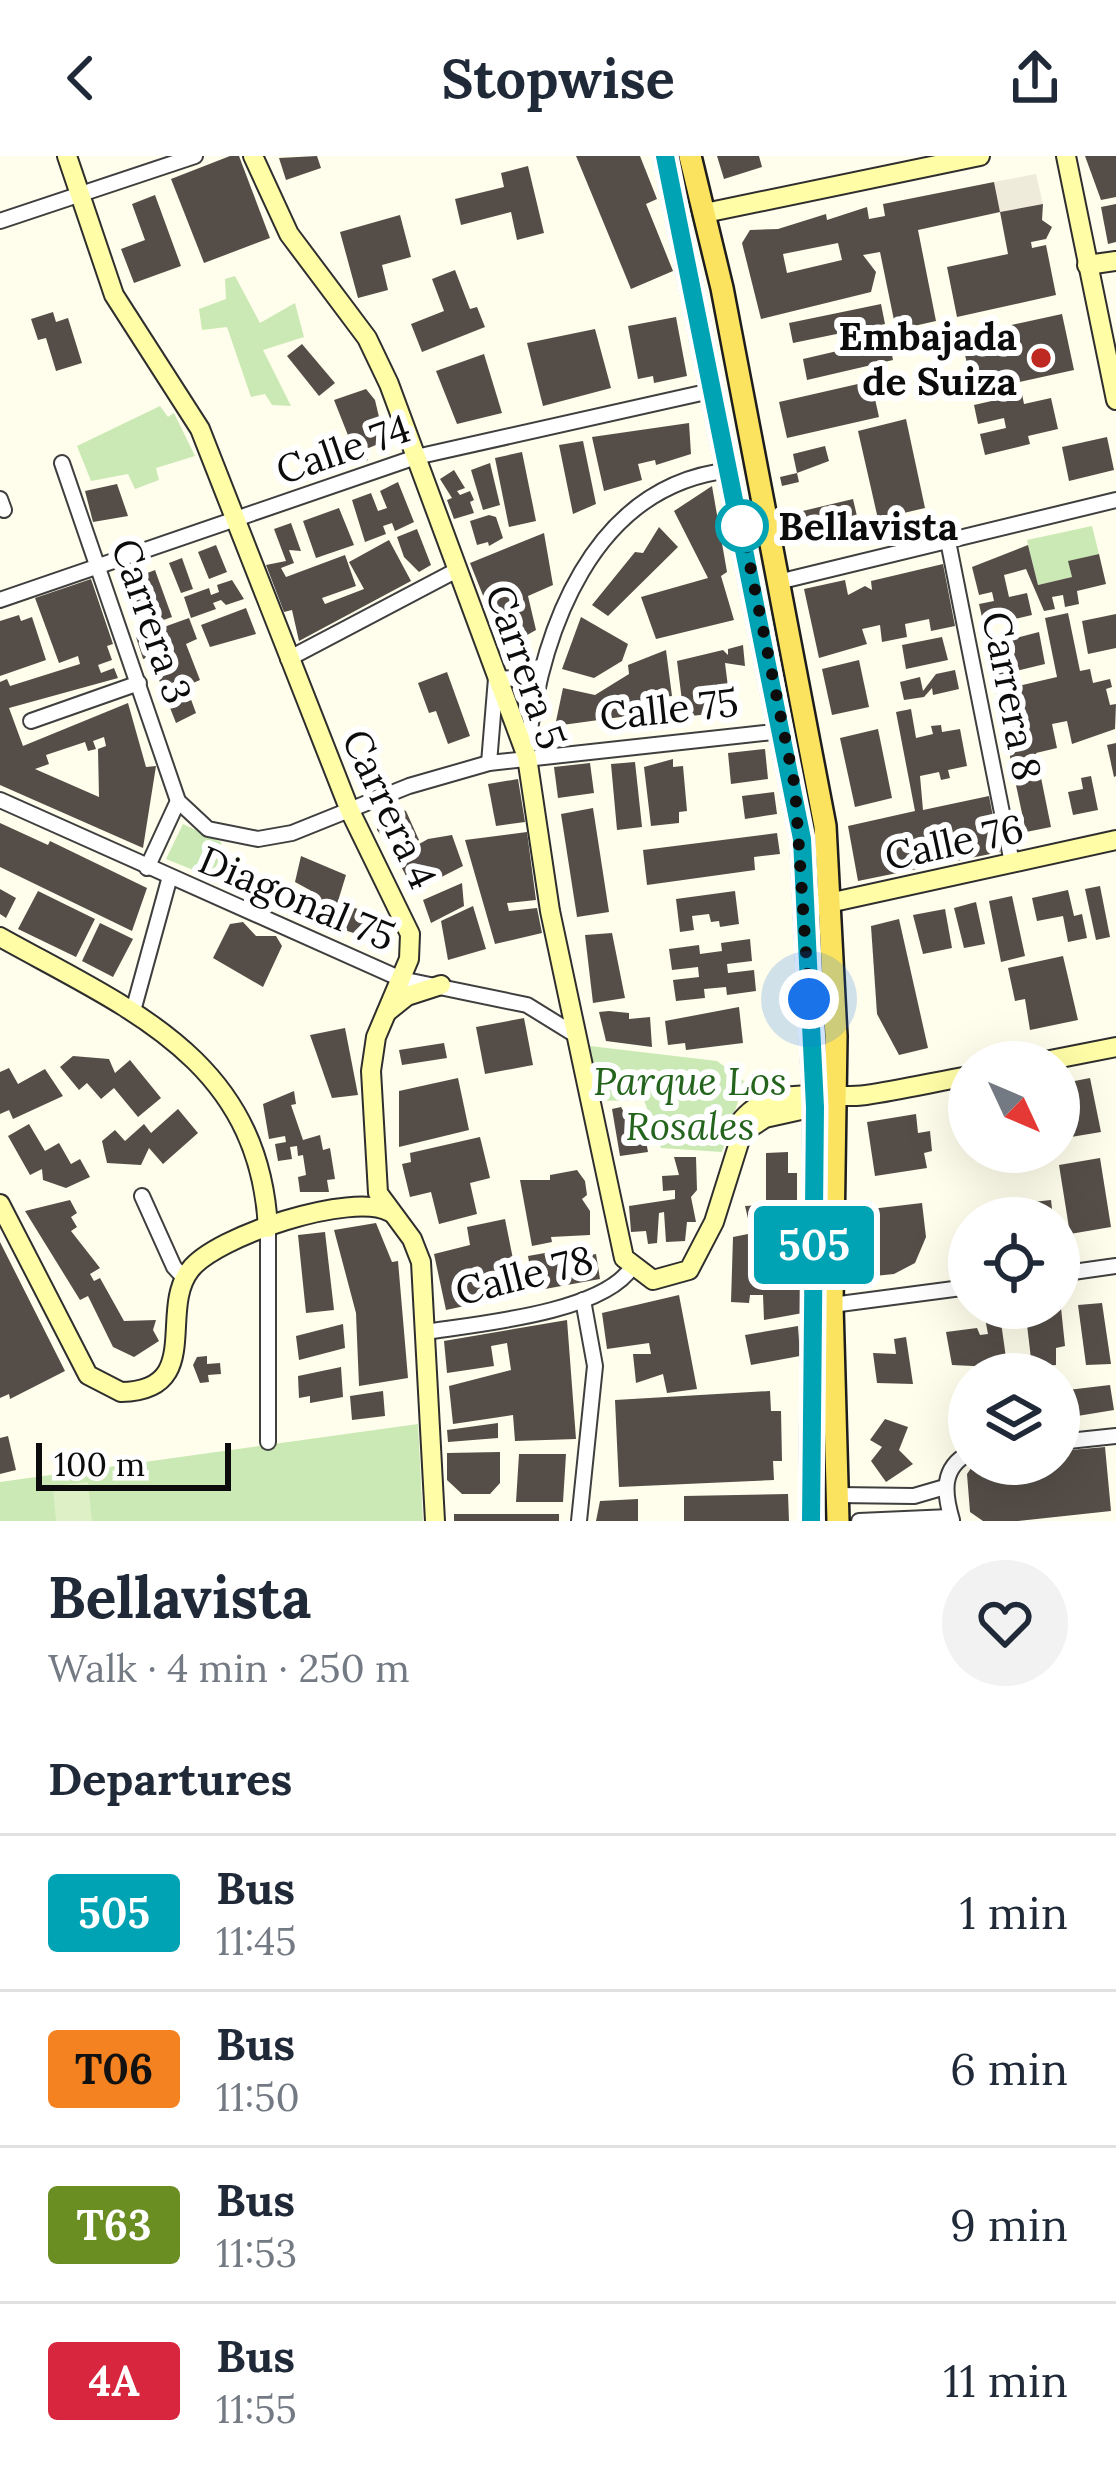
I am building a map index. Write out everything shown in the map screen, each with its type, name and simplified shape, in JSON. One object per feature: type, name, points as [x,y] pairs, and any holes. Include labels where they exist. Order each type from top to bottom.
[{"type":"main road","points":[[665,156],[818,906]]},
{"type":"main road","points":[[690,156],[820,786],[822,1099],[838,1521]]},
{"type":"main road","points":[[811,1521],[822,1099]]},
{"type":"street","name":"Carrera 4","points":[[68,156],[114,295],[200,429],[350,811],[410,934],[411,953],[384,1015],[371,1071],[376,1186],[418,1250],[435,1521]]},
{"type":"street","points":[[0,221],[196,156]]},
{"type":"street","name":"Carrera 5","points":[[253,156],[289,234],[367,338],[527,757],[574,1034],[618,1244],[632,1267]]},
{"type":"street","points":[[704,213],[980,156]]},
{"type":"street","points":[[1066,156],[1116,400]]},
{"type":"street","points":[[1087,265],[1116,262]]},
{"type":"street","name":"Calle 74","points":[[0,600],[416,458],[715,390]]},
{"type":"street","name":"Carrera 3","points":[[62,463],[178,801]]},
{"type":"street","points":[[527,757],[539,667],[573,582],[607,536],[666,487],[731,470]]},
{"type":"street","points":[[778,581],[1116,500]]},
{"type":"street","name":"Carrera 8","points":[[949,541],[1012,863]]},
{"type":"street","points":[[288,659],[457,570]]},
{"type":"street","points":[[489,763],[496,677],[519,679],[539,667]]},
{"type":"street","points":[[31,721],[139,683]]},
{"type":"street","name":"Calle 75","points":[[178,801],[208,829],[258,839],[292,833],[409,786],[489,763],[784,731]]},
{"type":"street","name":"Diagonal 75","points":[[0,800],[169,880],[400,979],[527,1005],[574,1034]]},
{"type":"street","points":[[146,868],[178,801]]},
{"type":"street","name":"Calle 76","points":[[818,906],[1116,840]]},
{"type":"street","points":[[133,1011],[169,880]]},
{"type":"street","points":[[0,937],[177,1041],[231,1100],[262,1174],[268,1228],[268,1442]]},
{"type":"street","points":[[384,1015],[407,996],[441,986]]},
{"type":"street","points":[[1080,1054],[1116,1047]]},
{"type":"street","points":[[632,1267],[652,1280],[673,1279],[697,1263],[735,1151],[736,1129],[748,1113],[769,1102],[822,1099],[948,1079]]},
{"type":"street","points":[[362,1204],[376,1186]]},
{"type":"street","points":[[142,1196],[174,1267],[184,1277]]},
{"type":"street","points":[[0,1204],[88,1375],[121,1392],[153,1385],[172,1364],[177,1296],[198,1260],[268,1228],[362,1204],[390,1212]]},
{"type":"street","points":[[172,1254],[198,1260]]},
{"type":"street","points":[[1080,1271],[1116,1266]]},
{"type":"street","name":"Calle 78","points":[[424,1332],[583,1300],[615,1288],[632,1267]]},
{"type":"street","points":[[832,1305],[948,1289]]},
{"type":"street","points":[[579,1521],[595,1366],[583,1300]]},
{"type":"street","points":[[1080,1440],[1116,1436]]},
{"type":"street","points":[[860,1521],[951,1519],[948,1477]]},
{"type":"street","points":[[838,1496],[914,1496],[946,1487]]},
{"type":"green space","points":[[235,276],[260,323],[295,303],[304,337],[263,350],[291,406],[272,405],[265,394],[251,397],[227,327],[202,330],[199,309],[226,299],[225,279]]},
{"type":"green space","points":[[160,406],[168,417],[174,413],[195,456],[156,468],[159,480],[135,489],[128,474],[91,481],[77,446]]},
{"type":"green space","points":[[1092,526],[1099,554],[1069,561],[1072,577],[1038,585],[1027,540]]},
{"type":"green space","points":[[183,824],[221,842],[223,882],[166,859]]},
{"type":"green space","name":"Parque Los Rosales","points":[[590,1046],[717,1061],[752,1087],[740,1095],[722,1152],[661,1148],[644,1100],[599,1101]]},
{"type":"green space","points":[[418,1424],[423,1521],[0,1521],[0,1482]]},
{"type":"green space","points":[[88,1482],[92,1521],[56,1521],[53,1486]]},
{"type":"shaded area","points":[[1036,174],[1043,204],[1000,212],[994,182]]},
{"type":"building","points":[[239,156],[270,238],[204,263],[171,179]]},
{"type":"building","points":[[317,156],[321,168],[286,180],[279,158]]},
{"type":"building","points":[[576,156],[640,156],[657,199],[646,204],[673,271],[631,289]]},
{"type":"building","points":[[717,156],[759,156],[762,167],[724,179]]},
{"type":"building","points":[[1085,156],[1116,156],[1116,197],[1101,200]]},
{"type":"building","points":[[528,166],[544,233],[517,240],[511,212],[461,225],[455,199],[504,187],[501,173]]},
{"type":"building","points":[[994,182],[1000,212],[918,230],[936,321],[896,330],[880,252],[863,255],[876,272],[871,292],[761,319],[742,243],[750,230],[778,229],[826,214],[827,220],[867,207],[869,219],[885,216],[883,204]],"holes":[[[838,243],[842,260],[787,273],[783,254]]]},
{"type":"building","points":[[155,195],[181,266],[134,283],[121,249],[145,240],[132,204]]},
{"type":"building","points":[[1043,204],[1042,220],[1052,227],[1046,239],[1031,242],[1032,248],[1046,245],[1056,295],[957,317],[947,267],[1008,254],[1000,212]]},
{"type":"building","points":[[1116,204],[1116,242],[1108,244],[1101,207]]},
{"type":"building","points":[[400,215],[411,257],[382,265],[388,290],[358,298],[340,232]]},
{"type":"building","points":[[455,270],[470,309],[477,307],[485,327],[422,352],[411,324],[444,311],[432,279]]},
{"type":"building","points":[[881,304],[885,324],[793,343],[789,323]]},
{"type":"building","points":[[53,312],[56,322],[68,318],[82,363],[56,371],[46,338],[38,340],[31,319]]},
{"type":"building","points":[[1062,314],[1074,370],[973,392],[961,336]]},
{"type":"building","points":[[676,317],[687,376],[654,383],[653,376],[638,379],[628,326]]},
{"type":"building","points":[[595,329],[611,388],[543,406],[527,343]]},
{"type":"building","points":[[889,339],[893,360],[807,380],[803,359]]},
{"type":"building","points":[[302,344],[335,383],[319,396],[287,356]]},
{"type":"building","points":[[484,354],[502,413],[457,424],[436,371]]},
{"type":"building","points":[[871,381],[879,417],[787,438],[779,402]]},
{"type":"building","points":[[366,389],[375,400],[379,417],[374,419],[383,442],[364,450],[368,460],[359,463],[334,400]]},
{"type":"building","points":[[1022,394],[1024,404],[1051,398],[1058,429],[1028,436],[1030,444],[985,455],[980,434],[1006,428],[1004,418],[978,424],[974,405]]},
{"type":"building","points":[[906,419],[925,508],[878,519],[858,431]]},
{"type":"building","points":[[689,423],[691,454],[656,465],[655,460],[638,464],[642,480],[604,491],[592,437]]},
{"type":"building","points":[[1107,437],[1114,470],[1069,481],[1062,447]]},
{"type":"building","points":[[583,441],[596,504],[573,514],[559,445]]},
{"type":"building","points":[[825,446],[829,461],[797,473],[793,454]]},
{"type":"building","points":[[522,452],[536,521],[509,527],[495,458]]},
{"type":"building","points":[[490,463],[500,505],[483,510],[471,470]]},
{"type":"building","points":[[454,470],[465,488],[457,491],[460,495],[470,491],[474,513],[454,519],[447,500],[452,498],[440,479]]},
{"type":"building","points":[[797,473],[799,482],[782,486],[780,477]]},
{"type":"building","points":[[398,482],[414,522],[395,531],[392,523],[383,526],[386,534],[365,542],[352,500],[371,493],[378,511],[387,508],[380,491]]},
{"type":"building","points":[[117,484],[128,516],[93,522],[85,491]]},
{"type":"building","points":[[712,486],[727,572],[721,576],[734,620],[656,639],[641,597],[708,578],[674,511]]},
{"type":"building","points":[[853,499],[860,529],[797,544],[790,514]]},
{"type":"building","points":[[339,508],[354,545],[316,558],[303,521]]},
{"type":"building","points":[[496,517],[503,538],[489,546],[488,542],[477,545],[470,521]]},
{"type":"building","points":[[291,523],[301,551],[289,550],[294,563],[281,568],[286,577],[345,555],[356,586],[322,598],[325,604],[364,589],[349,562],[389,540],[411,581],[299,641],[292,610],[284,612],[266,565],[286,561],[274,529]]},
{"type":"building","points":[[659,527],[678,547],[608,616],[592,605],[635,552],[643,553]]},
{"type":"building","points":[[417,529],[431,565],[419,572],[404,557],[397,537]]},
{"type":"building","points":[[544,533],[553,585],[528,596],[536,630],[504,648],[470,563]]},
{"type":"building","points":[[216,545],[227,572],[209,579],[198,552]]},
{"type":"building","points":[[1028,545],[1038,585],[1072,577],[1068,561],[1099,554],[1106,584],[1077,591],[1079,604],[1065,607],[1063,595],[1052,597],[1055,609],[1044,611],[1026,569],[1004,575],[1009,597],[1027,593],[1032,615],[984,626],[979,604],[994,601],[992,592],[979,595],[972,567]]},
{"type":"building","points":[[182,558],[193,589],[181,593],[169,563]]},
{"type":"building","points":[[943,564],[955,626],[931,631],[929,619],[905,624],[907,637],[882,642],[880,625],[862,629],[867,644],[819,658],[804,589],[845,580],[848,595],[865,586],[872,590],[871,581]]},
{"type":"building","points":[[155,570],[172,617],[149,625],[147,619],[141,621],[127,581]]},
{"type":"building","points":[[91,579],[113,644],[107,646],[112,660],[98,665],[101,673],[114,668],[118,678],[9,708],[23,746],[128,703],[146,767],[156,766],[143,848],[0,785],[0,682],[7,679],[10,686],[80,664],[78,656],[59,663],[35,598]],"holes":[[[104,737],[106,746],[98,749],[99,797],[35,769],[49,764],[46,755],[85,742],[88,751],[96,749],[93,741]]]},
{"type":"building","points":[[232,580],[244,599],[226,605],[221,600],[213,603],[216,609],[191,618],[184,597],[209,588],[211,595],[219,592],[217,585]]},
{"type":"building","points":[[246,608],[256,634],[210,647],[201,625]]},
{"type":"building","points":[[1068,613],[1080,671],[1090,669],[1093,683],[1110,679],[1112,687],[1106,689],[1110,705],[1116,704],[1115,729],[1072,744],[1067,721],[1052,724],[1057,748],[1036,753],[1051,827],[1026,832],[996,691],[1057,677],[1045,618]]},
{"type":"building","points":[[1116,614],[1116,648],[1088,654],[1082,621]]},
{"type":"building","points":[[19,615],[21,621],[32,617],[46,660],[0,676],[0,621]]},
{"type":"building","points":[[581,617],[628,644],[622,661],[594,678],[562,669]]},
{"type":"building","points":[[189,618],[197,639],[186,644],[200,680],[186,686],[196,713],[176,723],[150,657],[143,659],[136,637]]},
{"type":"building","points":[[1039,632],[1045,664],[995,676],[989,645]]},
{"type":"building","points":[[942,637],[948,660],[906,669],[902,645]]},
{"type":"building","points":[[743,645],[745,666],[725,663],[731,711],[684,717],[677,661],[723,650],[728,655],[728,649]]},
{"type":"building","points":[[666,650],[672,696],[664,697],[665,705],[635,715],[555,726],[563,688],[595,695],[629,674],[628,665]]},
{"type":"building","points":[[859,660],[869,707],[832,715],[822,669]]},
{"type":"building","points":[[955,670],[959,689],[933,695],[932,688],[924,697],[904,700],[900,682],[920,677],[923,691],[936,674]]},
{"type":"building","points":[[447,672],[470,736],[448,744],[436,711],[429,713],[418,683]]},
{"type":"building","points":[[911,709],[916,738],[933,734],[931,726],[941,725],[942,732],[960,729],[967,766],[948,770],[950,778],[941,780],[939,772],[920,776],[923,810],[989,796],[1000,852],[858,881],[848,826],[915,811],[896,712]]},
{"type":"building","points":[[878,729],[892,798],[855,807],[840,738]]},
{"type":"building","points":[[1116,743],[1116,776],[1114,777],[1107,745]]},
{"type":"building","points":[[765,749],[768,779],[731,784],[728,753]]},
{"type":"building","points":[[673,759],[673,767],[683,766],[687,811],[679,812],[679,823],[651,826],[644,767]]},
{"type":"building","points":[[635,762],[642,827],[617,830],[611,764]]},
{"type":"building","points":[[590,763],[594,793],[558,798],[554,767]]},
{"type":"building","points":[[1091,776],[1098,810],[1073,815],[1068,792],[1083,789],[1081,778]]},
{"type":"building","points":[[518,779],[525,822],[496,826],[488,784]]},
{"type":"building","points":[[774,792],[777,814],[745,819],[742,796]]},
{"type":"building","points":[[593,808],[609,912],[577,917],[561,814]]},
{"type":"building","points":[[399,809],[406,811],[419,840],[395,854],[377,830],[377,821]]},
{"type":"building","points":[[0,823],[48,845],[50,841],[147,888],[132,931],[0,867]]},
{"type":"building","points":[[527,832],[536,900],[507,903],[509,911],[537,908],[542,933],[495,944],[465,840]]},
{"type":"building","points":[[777,833],[780,854],[754,857],[755,870],[647,885],[643,850]]},
{"type":"building","points":[[452,835],[463,866],[414,891],[396,857],[428,839]]},
{"type":"building","points":[[301,856],[346,875],[331,924],[309,914],[317,894],[295,882]]},
{"type":"building","points":[[462,883],[464,906],[431,923],[423,900]]},
{"type":"building","points":[[1100,886],[1110,937],[1096,940],[1085,889]]},
{"type":"building","points":[[0,889],[16,898],[6,918],[0,914]]},
{"type":"building","points":[[1068,890],[1074,916],[1082,914],[1087,938],[1068,942],[1063,916],[1037,921],[1032,898]]},
{"type":"building","points":[[38,891],[95,919],[76,957],[18,929]]},
{"type":"building","points":[[735,891],[739,924],[720,927],[719,921],[711,922],[709,914],[692,916],[694,930],[680,932],[676,899]]},
{"type":"building","points":[[1012,896],[1025,956],[1001,962],[989,901]]},
{"type":"building","points":[[976,902],[985,944],[964,948],[954,908]]},
{"type":"building","points":[[347,906],[385,916],[381,925],[394,930],[388,944],[341,929]]},
{"type":"building","points":[[473,906],[486,949],[448,960],[441,921]]},
{"type":"building","points":[[945,909],[952,948],[923,954],[913,915]]},
{"type":"building","points":[[899,919],[928,1048],[899,1055],[877,1014],[871,926]]},
{"type":"building","points":[[243,922],[256,936],[276,936],[282,946],[263,987],[213,958],[230,924]]},
{"type":"building","points":[[100,923],[133,939],[113,977],[82,961]]},
{"type":"building","points":[[612,933],[625,998],[593,1003],[585,935]]},
{"type":"building","points":[[750,939],[752,961],[727,964],[728,973],[754,970],[756,991],[727,995],[726,987],[704,989],[705,998],[676,1001],[673,980],[699,977],[698,967],[672,970],[669,949],[699,945],[700,954],[722,951],[721,943]]},
{"type":"building","points":[[1063,956],[1078,1020],[1030,1030],[1025,999],[1015,1001],[1008,968]]},
{"type":"building","points":[[739,1007],[743,1043],[686,1050],[685,1043],[668,1045],[665,1021]]},
{"type":"building","points":[[599,1012],[629,1013],[629,1019],[650,1017],[652,1047],[606,1041]]},
{"type":"building","points":[[524,1018],[533,1065],[485,1074],[476,1027]]},
{"type":"building","points":[[345,1028],[358,1095],[332,1098],[310,1035]]},
{"type":"building","points":[[444,1043],[447,1058],[402,1065],[399,1050]]},
{"type":"building","points":[[73,1056],[109,1059],[115,1073],[130,1060],[161,1098],[138,1117],[114,1088],[101,1099],[87,1083],[79,1090],[60,1067]]},
{"type":"building","points":[[9,1068],[18,1084],[45,1069],[63,1096],[13,1119],[9,1110],[0,1114],[0,1072]]},
{"type":"building","points":[[458,1078],[469,1130],[399,1147],[399,1091]]},
{"type":"building","points":[[1090,1078],[1101,1132],[1080,1136],[1080,1080]]},
{"type":"building","points":[[294,1091],[296,1104],[291,1105],[303,1140],[320,1135],[323,1150],[330,1148],[335,1179],[327,1180],[329,1192],[300,1192],[298,1177],[306,1175],[303,1155],[298,1156],[297,1146],[290,1147],[292,1159],[278,1161],[275,1144],[286,1142],[285,1136],[269,1139],[263,1104]]},
{"type":"building","points":[[621,1107],[635,1132],[644,1131],[648,1152],[620,1156],[612,1109]]},
{"type":"building","points":[[178,1109],[198,1133],[163,1164],[149,1148],[141,1165],[107,1163],[102,1141],[115,1130],[125,1141],[144,1124],[151,1133]]},
{"type":"building","points":[[916,1114],[918,1133],[930,1131],[932,1151],[924,1153],[927,1168],[875,1176],[867,1122]]},
{"type":"building","points":[[29,1124],[45,1151],[59,1143],[71,1164],[80,1159],[90,1177],[66,1188],[43,1180],[42,1169],[30,1175],[8,1136]]},
{"type":"building","points":[[480,1137],[490,1178],[470,1183],[477,1214],[439,1224],[431,1192],[410,1197],[402,1164],[411,1162],[410,1153]]},
{"type":"building","points":[[788,1152],[788,1173],[797,1173],[797,1203],[789,1203],[789,1219],[804,1216],[803,1313],[764,1320],[763,1295],[750,1295],[749,1303],[731,1302],[733,1237],[748,1234],[751,1250],[762,1250],[761,1224],[750,1227],[745,1206],[766,1205],[766,1153]]},
{"type":"building","points":[[674,1157],[696,1157],[697,1190],[691,1197],[696,1222],[687,1222],[685,1241],[666,1242],[664,1212],[659,1213],[657,1243],[648,1244],[646,1231],[631,1232],[629,1206],[675,1199],[675,1190],[663,1191],[662,1176],[679,1175]]},
{"type":"building","points":[[1100,1158],[1111,1227],[1080,1232],[1080,1197],[1064,1197],[1060,1173],[1080,1173],[1080,1161]]},
{"type":"building","points":[[577,1170],[585,1181],[587,1195],[582,1199],[590,1211],[590,1235],[551,1237],[552,1242],[532,1246],[520,1180],[550,1180],[550,1175]]},
{"type":"building","points":[[70,1200],[77,1213],[71,1217],[77,1227],[71,1231],[100,1268],[90,1274],[94,1281],[100,1278],[124,1321],[156,1320],[153,1330],[159,1341],[134,1357],[113,1347],[88,1296],[80,1300],[25,1211]]},
{"type":"building","points":[[922,1203],[926,1237],[915,1263],[894,1274],[865,1277],[855,1255],[850,1256],[845,1212]]},
{"type":"building","points":[[505,1219],[520,1294],[446,1310],[434,1254],[470,1245],[467,1227]]},
{"type":"building","points":[[376,1223],[392,1262],[398,1261],[408,1378],[359,1386],[356,1313],[334,1230]]},
{"type":"building","points":[[325,1232],[334,1310],[306,1313],[298,1235]]},
{"type":"building","points":[[0,1242],[65,1371],[10,1399],[9,1394],[0,1398]]},
{"type":"building","points":[[573,1248],[575,1258],[596,1254],[600,1279],[534,1291],[528,1256]]},
{"type":"building","points":[[679,1295],[697,1389],[667,1393],[663,1374],[636,1383],[633,1354],[651,1354],[649,1343],[607,1349],[602,1313]]},
{"type":"building","points":[[1102,1303],[1111,1364],[1086,1365],[1080,1305]]},
{"type":"building","points":[[567,1320],[576,1439],[515,1441],[513,1415],[453,1424],[449,1386],[511,1370],[507,1343],[491,1346],[494,1366],[447,1373],[444,1341]]},
{"type":"building","points":[[343,1324],[345,1348],[299,1360],[296,1336]]},
{"type":"building","points":[[798,1326],[800,1356],[751,1365],[745,1335]]},
{"type":"building","points":[[977,1329],[980,1335],[988,1334],[987,1329],[1002,1329],[1005,1353],[950,1353],[946,1332]]},
{"type":"building","points":[[1027,1329],[1063,1329],[1065,1346],[1056,1348],[1056,1353],[1030,1353]]},
{"type":"building","points":[[906,1337],[913,1384],[877,1383],[873,1353],[896,1354],[894,1339]]},
{"type":"building","points":[[207,1356],[207,1364],[220,1363],[221,1374],[208,1375],[209,1382],[200,1383],[193,1365],[197,1357]]},
{"type":"building","points":[[341,1367],[343,1397],[310,1403],[310,1396],[299,1398],[298,1376]]},
{"type":"building","points":[[1110,1385],[1114,1410],[1080,1416],[1080,1389]]},
{"type":"building","points":[[383,1391],[385,1416],[352,1420],[350,1396]]},
{"type":"building","points":[[770,1391],[771,1411],[781,1411],[782,1461],[773,1461],[774,1480],[619,1487],[615,1400]]},
{"type":"building","points":[[885,1419],[908,1427],[899,1450],[913,1464],[886,1482],[871,1461],[882,1447],[870,1440]]},
{"type":"building","points":[[498,1423],[498,1438],[448,1442],[447,1430]]},
{"type":"building","points":[[8,1436],[16,1470],[0,1474],[0,1438]]},
{"type":"building","points":[[1105,1447],[1111,1511],[1018,1521],[983,1521],[970,1512],[968,1485],[1080,1485],[1080,1449]]},
{"type":"building","points":[[500,1452],[500,1483],[490,1494],[462,1494],[447,1480],[447,1453]]},
{"type":"building","points":[[519,1454],[566,1454],[563,1502],[516,1502]]},
{"type":"building","points":[[788,1494],[789,1521],[684,1521],[684,1496]]},
{"type":"building","points":[[638,1499],[638,1521],[596,1521],[600,1501]]},
{"type":"building","points":[[454,1514],[559,1514],[559,1521],[454,1521]]},
{"type":"bus line","name":"505","points":[[665,156],[802,839],[815,1107],[811,1521]]},
{"type":"place","name":"Embajada de Suiza","points":[[1041,358]]},
{"type":"place","name":"Bellavista","points":[[742,526]]},
{"type":"route","points":[[742,526],[795,787],[809,999]]}]
